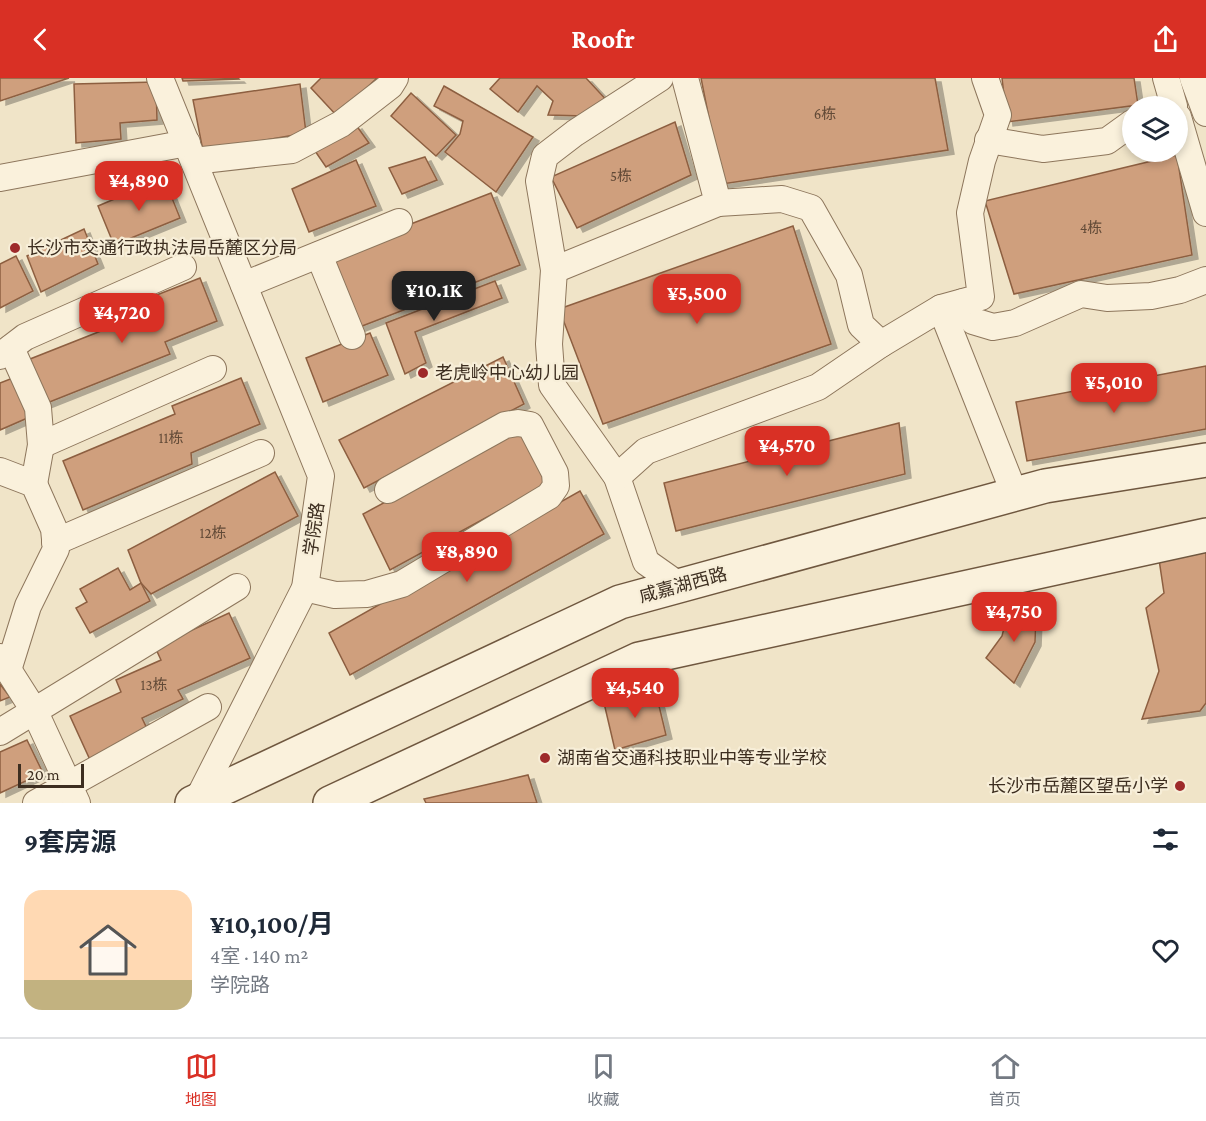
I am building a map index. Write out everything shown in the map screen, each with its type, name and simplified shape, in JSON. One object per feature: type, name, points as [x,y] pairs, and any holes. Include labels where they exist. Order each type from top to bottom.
[{"type":"main road","name":"咸嘉湖西路","points":[[195,802],[620,602],[1045,486],[1206,460]]},
{"type":"main road","points":[[330,803],[639,659],[1206,535]]},
{"type":"street","name":"学院路","points":[[160,78],[321,477],[305,588],[195,802]]},
{"type":"street","points":[[0,178],[191,152],[292,150],[341,124],[390,86],[395,78]]},
{"type":"street","points":[[660,78],[575,133],[545,156],[539,181],[554,270],[549,344],[552,385],[617,477],[646,562],[680,586]]},
{"type":"street","points":[[685,78],[718,202]]},
{"type":"street","points":[[617,477],[646,451],[818,387],[881,344],[952,305],[981,297],[970,213],[988,140],[998,115],[985,78]]},
{"type":"street","points":[[1193,78],[1206,113]]},
{"type":"street","points":[[988,140],[1043,149],[1107,141],[1122,130]]},
{"type":"street","points":[[1188,159],[1206,213]]},
{"type":"street","points":[[554,270],[718,202],[782,199],[811,208],[849,275],[861,325],[881,344]]},
{"type":"street","points":[[244,285],[399,222]]},
{"type":"street","points":[[319,255],[352,336]]},
{"type":"street","points":[[73,795],[35,712],[4,662],[56,549],[54,529],[34,484],[41,445],[38,408],[5,352],[25,337],[183,267]]},
{"type":"street","points":[[952,305],[973,321],[993,327],[1015,323],[1081,294],[1107,298],[1151,296],[1180,290],[1206,280]]},
{"type":"street","points":[[952,305],[1015,495]]},
{"type":"street","points":[[41,445],[213,369]]},
{"type":"street","points":[[305,588],[335,595],[367,594],[402,584],[549,496],[556,486],[555,473],[530,425],[518,423],[505,425],[388,490]]},
{"type":"street","points":[[55,542],[261,453]]},
{"type":"street","points":[[0,471],[34,484]]},
{"type":"street","points":[[0,732],[237,586]]},
{"type":"street","points":[[36,803],[73,795],[208,708]]},
{"type":"building","points":[[0,78],[69,78],[0,101]]},
{"type":"building","points":[[182,78],[238,78],[239,79],[183,81]]},
{"type":"building","points":[[321,78],[377,78],[337,116],[311,88]]},
{"type":"building","points":[[500,78],[586,78],[611,105],[585,116],[548,115],[553,101],[537,86],[518,112],[490,89]]},
{"type":"building","points":[[701,78],[935,78],[948,150],[722,184]]},
{"type":"building","points":[[1002,78],[1134,78],[1137,96],[1122,96],[1122,107],[1007,122]]},
{"type":"building","points":[[156,82],[157,120],[120,123],[121,139],[76,143],[74,84]]},
{"type":"building","points":[[300,84],[306,133],[203,151],[193,100]]},
{"type":"building","points":[[444,86],[533,137],[496,192],[445,152],[460,134],[463,121],[434,106]]},
{"type":"building","points":[[411,93],[456,135],[436,156],[391,116]]},
{"type":"building","points":[[675,122],[691,175],[577,228],[551,177]]},
{"type":"building","points":[[356,125],[369,143],[326,167],[313,148]]},
{"type":"building","points":[[425,157],[437,180],[402,194],[389,168]]},
{"type":"building","points":[[356,160],[376,206],[309,232],[292,189]]},
{"type":"building","points":[[1148,162],[1178,162],[1192,255],[1014,294],[985,201]]},
{"type":"building","points":[[164,178],[180,218],[114,245],[98,206]]},
{"type":"building","points":[[491,193],[520,265],[357,328],[328,256]]},
{"type":"building","points":[[793,226],[831,344],[603,424],[559,309]]},
{"type":"building","points":[[84,229],[98,264],[41,292],[27,256]]},
{"type":"building","points":[[16,256],[33,291],[0,308],[0,264]]},
{"type":"building","points":[[200,278],[217,321],[165,342],[170,354],[42,405],[25,361],[149,312],[144,300]]},
{"type":"building","points":[[495,281],[502,298],[415,332],[426,363],[405,374],[386,323]]},
{"type":"building","points":[[370,333],[388,375],[323,402],[306,358]]},
{"type":"building","points":[[503,357],[524,404],[364,488],[339,440]]},
{"type":"building","points":[[1206,366],[1206,429],[1027,461],[1016,402]]},
{"type":"building","points":[[18,376],[32,416],[0,430],[0,383]]},
{"type":"building","points":[[241,378],[260,424],[191,453],[192,464],[83,510],[63,461],[175,414],[172,406]]},
{"type":"building","points":[[899,423],[905,474],[676,531],[664,483]]},
{"type":"building","points":[[516,432],[527,433],[548,484],[390,570],[363,514]]},
{"type":"building","points":[[275,472],[298,516],[151,594],[141,583],[128,550]]},
{"type":"building","points":[[580,491],[604,534],[350,675],[329,633]]},
{"type":"building","points":[[1203,536],[1206,552],[1206,703],[1200,711],[1142,719],[1159,671],[1146,608],[1164,593],[1157,546]]},
{"type":"building","points":[[118,568],[130,590],[141,583],[150,601],[90,633],[76,608],[87,602],[80,589]]},
{"type":"building","points":[[1010,605],[1036,618],[1035,642],[1014,683],[986,658],[1002,636]]},
{"type":"building","points":[[229,613],[250,658],[178,690],[183,699],[142,718],[150,735],[91,762],[70,716],[121,692],[116,680],[161,660],[155,647]]},
{"type":"building","points":[[0,684],[10,697],[0,701]]},
{"type":"building","points":[[655,689],[666,735],[615,750],[604,703]]},
{"type":"building","points":[[27,740],[43,773],[0,793],[0,752]]},
{"type":"building","points":[[528,775],[537,803],[426,803],[424,799]]},
{"type":"place","name":"长沙市交通行政执法局岳麓区分局","points":[[15,248]]},
{"type":"place","name":"老虎岭中心幼儿园","points":[[423,373]]},
{"type":"place","name":"湖南省交通科技职业中等专业学校","points":[[545,758]]},
{"type":"place","name":"长沙市岳麓区望岳小学","points":[[1180,786]]}]
